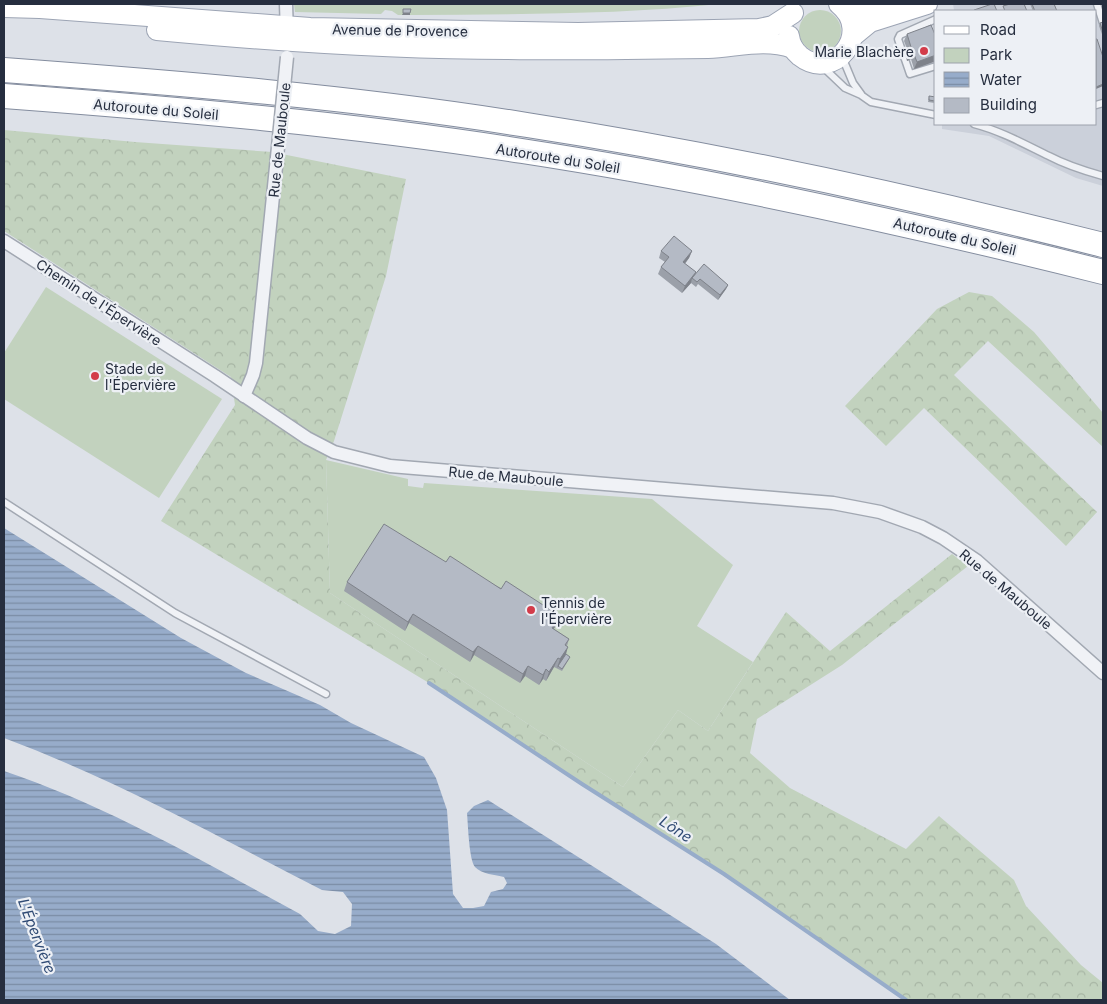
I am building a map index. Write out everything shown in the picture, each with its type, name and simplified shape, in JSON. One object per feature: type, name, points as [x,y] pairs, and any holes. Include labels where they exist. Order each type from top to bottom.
[{"type":"highway","name":"Autoroute du Soleil","points":[[4,70],[142,80],[304,96],[428,110],[528,125],[692,153],[861,187],[1103,245]]},
{"type":"highway","name":"Autoroute du Soleil","points":[[4,96],[137,106],[307,123],[523,151],[688,179],[855,212],[1103,272]]},
{"type":"main road","points":[[841,6],[866,8],[889,4]]},
{"type":"main road","points":[[852,36],[870,22],[926,4]]},
{"type":"main road","points":[[798,8],[788,31],[789,40],[793,48],[805,59],[820,63],[836,60],[849,46],[853,26],[850,16],[841,6]]},
{"type":"main road","name":"Avenue de Provence","points":[[4,7],[167,12],[287,42],[760,29],[773,26],[798,8]]},
{"type":"main road","name":"Avenue de Provence","points":[[4,19],[56,21],[287,42],[507,49],[710,48],[762,42],[793,48]]},
{"type":"street","name":"Rue de Mauboule","points":[[286,4],[287,42],[256,363],[244,396],[307,438],[334,452],[390,466],[833,503],[880,512],[922,527],[943,538],[977,561],[1103,673]]},
{"type":"street","name":"Chemin de l'Épervière","points":[[4,241],[244,396]]},
{"type":"lane","points":[[1097,4],[1103,23]]},
{"type":"lane","points":[[934,20],[900,35],[898,39],[910,74],[934,67]]},
{"type":"lane","points":[[842,55],[853,83],[862,95],[871,102],[934,114]]},
{"type":"lane","points":[[820,63],[845,88],[862,95]]},
{"type":"lane","points":[[978,125],[994,129],[1050,157],[1103,176]]},
{"type":"lane","points":[[4,502],[175,613],[326,694]]},
{"type":"shaded area","points":[[953,4],[1103,4],[1103,186],[1076,178],[989,136],[942,129],[942,125],[1097,125],[1097,10],[954,10]]},
{"type":"green space","points":[[294,4],[719,4],[603,12],[398,15],[392,11],[385,10],[381,14],[295,12]]},
{"type":"green space","points":[[820,10],[835,16],[841,31],[835,46],[820,52],[805,46],[799,31],[805,16]]},
{"type":"green space","points":[[4,130],[272,152],[406,179],[386,276],[334,441],[326,460],[330,593],[623,787],[678,710],[708,731],[786,612],[830,651],[952,554],[968,566],[842,665],[757,719],[750,753],[790,788],[906,849],[939,816],[1014,880],[1026,906],[1081,965],[1103,983],[1103,1000],[906,1000],[724,874],[582,784],[429,683],[161,521],[235,405],[231,377],[4,231]]},
{"type":"green space","name":"Stade de l'Épervière","points":[[46,287],[222,399],[159,498],[4,399],[4,353]]},
{"type":"green space","points":[[969,292],[992,296],[1034,332],[1103,413],[1103,447],[988,341],[954,375],[1097,512],[1066,546],[924,408],[886,446],[845,406],[937,309]]},
{"type":"green space","name":"Tennis de l'Épervière","points":[[326,460],[408,479],[408,486],[423,488],[424,483],[652,499],[733,565],[697,626],[753,662],[708,731],[678,710],[623,787],[330,593]]},
{"type":"water","name":"L'Épervière","points":[[4,528],[181,638],[246,673],[320,705],[351,723],[424,757],[436,778],[447,810],[453,894],[463,908],[484,906],[491,892],[503,889],[507,883],[504,877],[485,873],[475,867],[471,857],[467,813],[474,806],[488,800],[716,944],[790,1000],[4,1000],[4,771],[81,801],[155,836],[300,914],[318,931],[335,934],[351,926],[352,904],[343,892],[322,890],[125,790],[85,771],[4,738]]},
{"type":"building","points":[[994,4],[997,10],[974,10]]},
{"type":"building","points":[[1024,4],[1027,10],[1005,10],[1003,6]]},
{"type":"building","points":[[1032,4],[1054,4],[1057,10],[1035,10]]},
{"type":"building","points":[[403,9],[411,9],[410,13],[403,13]]},
{"type":"building","points":[[931,25],[934,32],[934,56],[917,62],[913,52],[909,54],[907,48],[911,47],[907,34]]},
{"type":"building","points":[[1097,39],[1103,57],[1103,84],[1097,87]]},
{"type":"building","points":[[929,96],[934,97],[934,101],[929,100]]},
{"type":"building","points":[[674,236],[692,251],[683,262],[696,272],[685,286],[661,267],[669,257],[661,251]]},
{"type":"building","points":[[704,264],[728,285],[720,295],[700,279],[697,282],[692,278]]},
{"type":"building","points":[[384,524],[446,562],[450,556],[501,589],[506,581],[560,616],[552,628],[569,639],[565,645],[568,647],[560,659],[558,658],[549,672],[546,669],[543,675],[528,666],[523,674],[478,646],[473,652],[413,614],[408,622],[347,582]]},
{"type":"building","points":[[566,654],[570,657],[562,669],[558,666]]},
{"type":"waterway","name":"Lône","points":[[429,683],[582,784],[724,874],[906,1000]]},
{"type":"place","name":"Marie Blachère","points":[[924,51]]},
{"type":"place","name":"Stade de l'Épervière","points":[[95,376]]},
{"type":"place","name":"Tennis de l'Épervière","points":[[531,610]]}]
